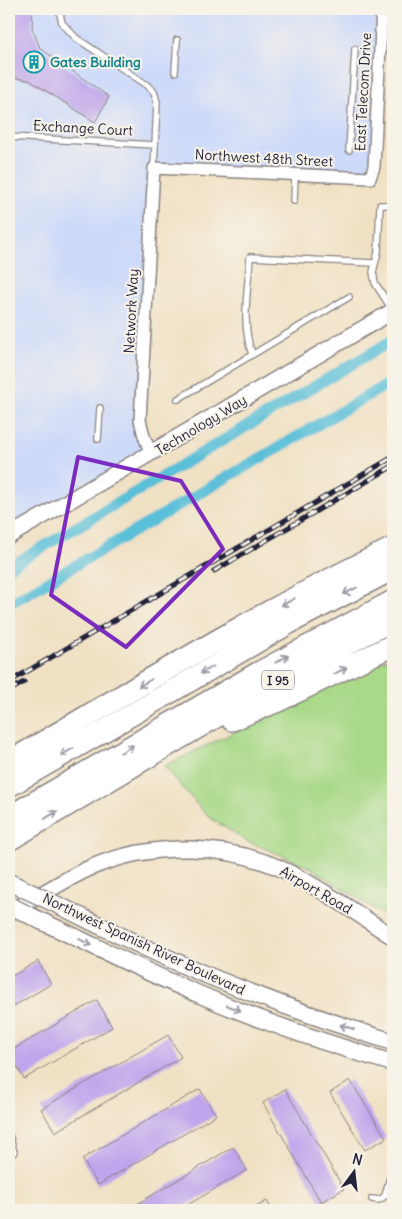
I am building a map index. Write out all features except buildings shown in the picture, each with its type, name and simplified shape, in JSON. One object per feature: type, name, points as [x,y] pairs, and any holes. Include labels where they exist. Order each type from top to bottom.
[{"type":"highway","points":[[9,762],[251,621],[323,582],[393,548]]},
{"type":"highway","points":[[9,786],[291,622],[393,569]]},
{"type":"highway","points":[[9,817],[258,673],[393,600]]},
{"type":"highway","name":"I 95","points":[[9,840],[275,682],[393,620]]},
{"type":"highway","points":[[167,746],[278,701],[393,645]]},
{"type":"main road","name":"Northwest Spanish River Boulevard","points":[[9,882],[208,976],[282,1005],[393,1042]]},
{"type":"main road","name":"Northwest Spanish River Boulevard","points":[[9,905],[190,991],[308,1036],[393,1063]]},
{"type":"street","name":"East Telecom Drive","points":[[372,176],[386,12]]},
{"type":"street","name":"Northwest 48th Street","points":[[154,168],[366,178],[372,176]]},
{"type":"street","name":"Network Way","points":[[151,454],[140,420],[154,168]]},
{"type":"street","name":"Technology Way","points":[[9,536],[393,312]]},
{"type":"street","name":"Airport Road","points":[[9,913],[92,867],[117,858],[164,850],[209,850],[258,860],[288,872],[319,889],[393,937]]},
{"type":"lane","points":[[59,9],[62,23],[76,38],[147,85],[154,92],[157,102],[154,168]]},
{"type":"lane","points":[[175,72],[177,40]]},
{"type":"lane","points":[[349,150],[355,50]]},
{"type":"lane","name":"Exchange Court","points":[[9,137],[155,145]]},
{"type":"lane","points":[[294,202],[295,175]]},
{"type":"lane","points":[[393,206],[380,206],[379,247],[374,264],[373,277],[393,312]]},
{"type":"lane","points":[[252,354],[246,328],[250,257],[374,264]]},
{"type":"lane","points":[[178,399],[349,297]]},
{"type":"lane","points":[[98,439],[100,408]]},
{"type":"lane","points":[[9,1135],[14,1152],[9,1157]]},
{"type":"lane","points":[[372,1199],[379,1200],[385,1196],[393,1166]]},
{"type":"highlighted area","points":[[78,457],[181,481],[223,549],[126,647],[51,595]]},
{"type":"shaded area","points":[[9,9],[382,9],[373,173],[154,168],[140,420],[151,454],[9,536]]},
{"type":"green space","points":[[393,656],[393,921],[311,868],[246,841],[212,819],[164,766]]},
{"type":"waterway","points":[[9,567],[393,340]]},
{"type":"waterway","points":[[9,604],[393,381]]},
{"type":"railway","points":[[9,682],[393,457]]},
{"type":"railway","points":[[214,571],[393,466]]},
{"type":"railway","points":[[9,691],[24,682]]},
{"type":"place","name":"Gates Building","points":[[34,62]]}]
